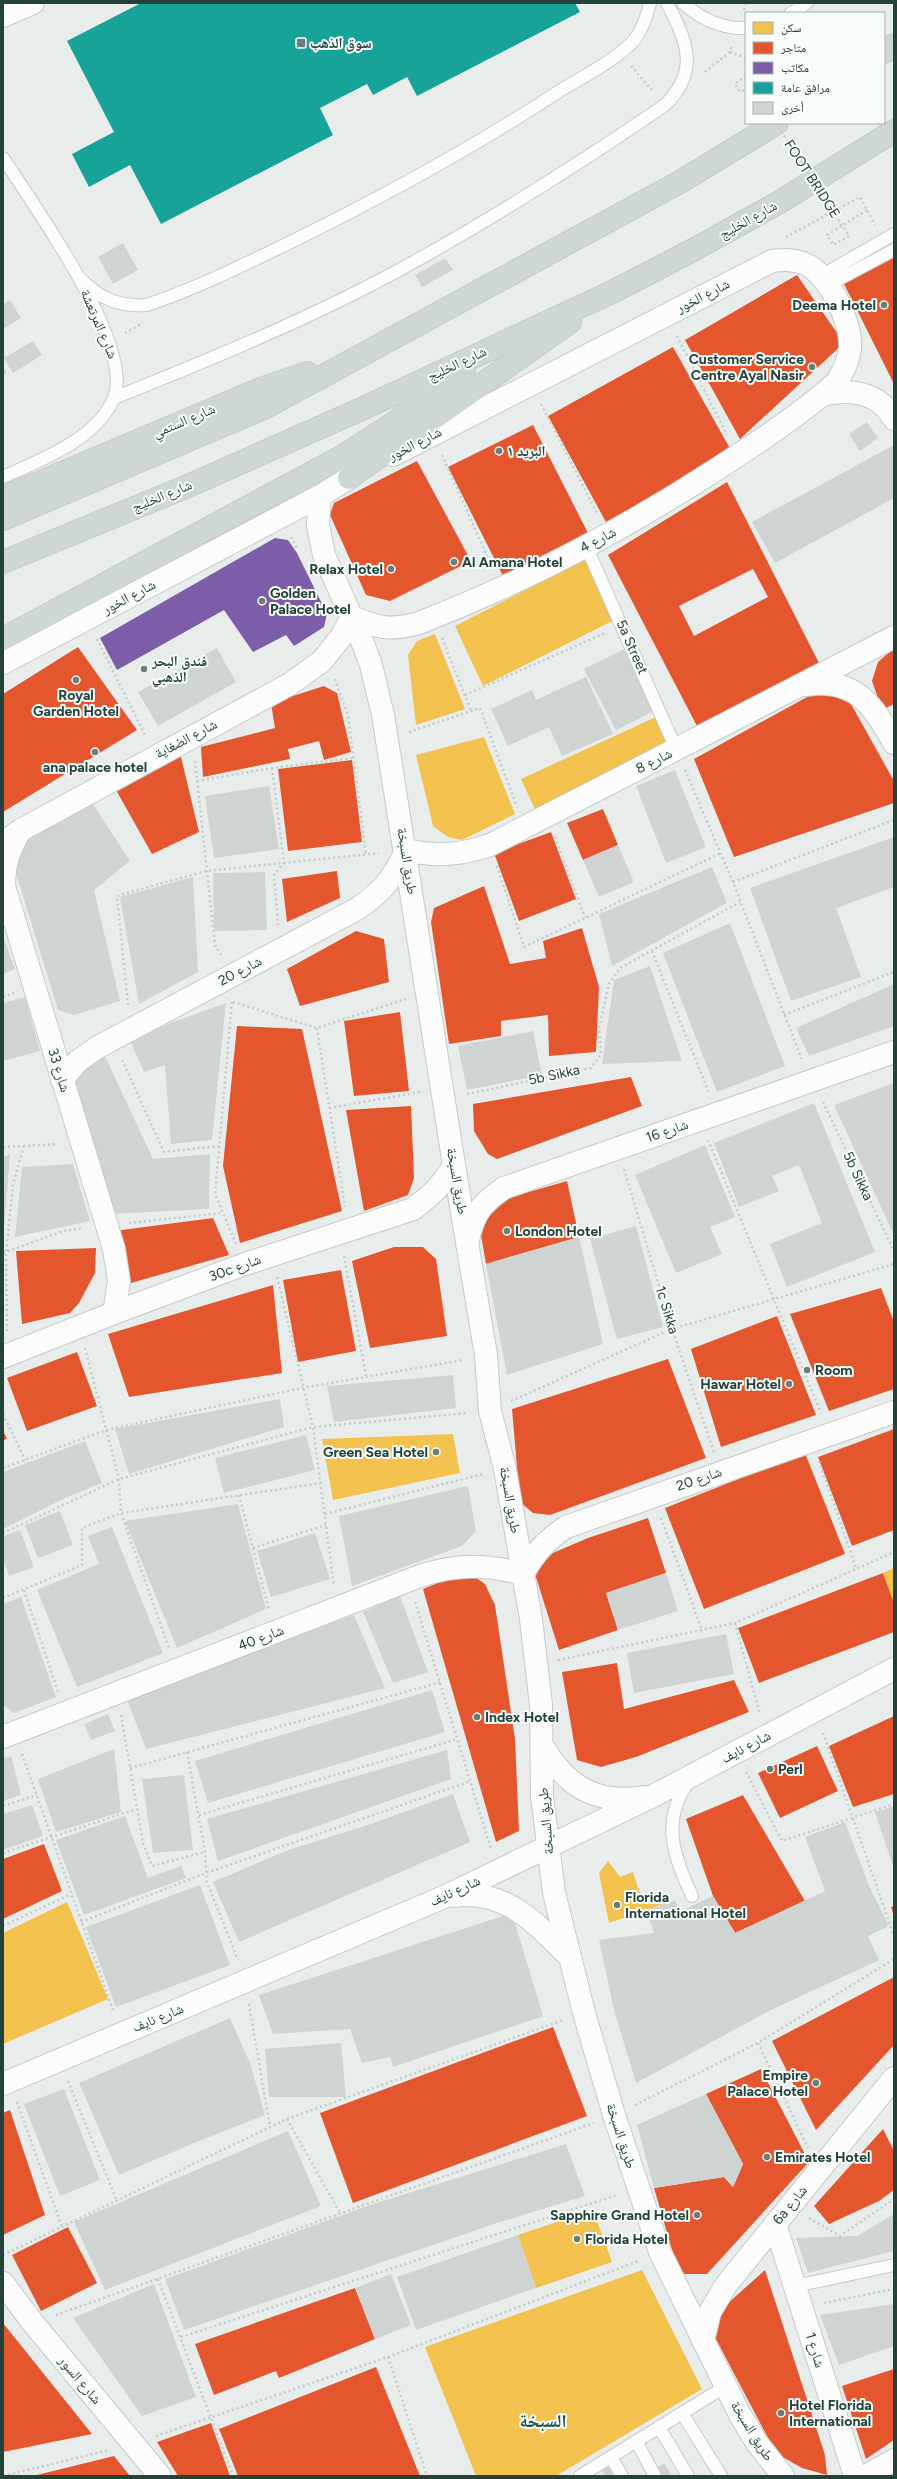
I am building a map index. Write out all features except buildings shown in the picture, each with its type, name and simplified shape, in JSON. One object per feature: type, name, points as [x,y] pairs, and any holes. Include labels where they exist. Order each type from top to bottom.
[{"type":"main road","points":[[885,51],[894,45]]},
{"type":"main road","points":[[3,519],[266,407],[680,182],[774,124]]},
{"type":"main road","name":"شارع الخليج","points":[[3,562],[188,486],[366,407],[612,292],[696,249],[778,203],[894,131]]},
{"type":"main road","points":[[349,478],[612,292]]},
{"type":"main road","points":[[3,639],[342,456],[425,400],[490,348]]},
{"type":"main road","name":"شارع الستمي","points":[[3,498],[263,388],[369,352]]},
{"type":"street","points":[[3,16],[33,3]]},
{"type":"street","name":"شارع الخور","points":[[3,663],[320,496],[349,478],[772,261],[788,259],[804,263],[825,280]]},
{"type":"street","points":[[822,395],[840,376],[846,366],[850,348],[849,330],[825,280]]},
{"type":"street","points":[[822,395],[837,391],[853,391],[868,396],[882,404],[894,419]]},
{"type":"street","name":"شارع 4","points":[[352,617],[376,627],[402,628],[433,617],[502,588],[608,535],[737,456],[822,395]]},
{"type":"street","name":"طريق السبخة","points":[[320,496],[320,541],[324,555],[352,617],[371,665],[378,690],[406,850],[454,1165],[468,1240],[486,1355],[490,1411],[505,1469],[538,1664],[542,1745],[542,1796],[554,1893],[584,2013],[614,2115],[660,2252],[703,2341],[757,2443],[783,2476]]},
{"type":"street","name":"شارع الضغاية","points":[[3,842],[21,830],[310,671],[322,661],[341,637],[352,617]]},
{"type":"street","name":"شارع 8","points":[[406,850],[427,855],[449,855],[470,852],[490,845],[894,637]]},
{"type":"street","points":[[801,686],[820,683],[840,686],[858,694],[873,707],[894,743]]},
{"type":"street","name":"شارع 33","points":[[21,830],[10,847],[4,866],[4,886],[118,1269],[118,1298],[114,1313]]},
{"type":"street","name":"شارع 20","points":[[62,1080],[78,1061],[121,1035],[280,950],[373,898],[391,879],[406,850]]},
{"type":"street","name":"شارع 16","points":[[468,1240],[473,1219],[485,1201],[504,1188],[894,1052]]},
{"type":"street","name":"30c شارع","points":[[5,1356],[79,1326],[271,1255],[413,1209],[430,1198],[444,1183],[454,1165]]},
{"type":"street","name":"شارع 20","points":[[522,1574],[539,1549],[566,1526],[894,1412]]},
{"type":"street","name":"شارع 40","points":[[9,1734],[408,1580],[445,1568],[471,1565],[498,1567],[522,1574]]},
{"type":"street","name":"شارع نايف","points":[[6,2083],[444,1897],[653,1796],[894,1669]]},
{"type":"street","points":[[542,1745],[556,1768],[576,1785],[600,1796],[626,1800],[653,1796]]},
{"type":"street","points":[[444,1897],[469,1893],[493,1897],[516,1908],[536,1924],[570,1957]]},
{"type":"street","name":"6a شارع","points":[[703,2341],[708,2319],[717,2298],[894,2078]]},
{"type":"street","name":"شارع 1","points":[[775,2224],[855,2476]]},
{"type":"street","name":"شارع السور","points":[[5,2288],[33,2324],[160,2476]]},
{"type":"street","points":[[866,2476],[894,2460]]},
{"type":"lane","points":[[79,277],[90,289],[102,298],[131,306],[147,305],[257,259],[357,209],[442,163],[532,110],[619,52],[635,38],[646,20],[650,3]]},
{"type":"lane","points":[[114,398],[211,359],[306,317],[400,270],[491,219],[579,164],[665,105],[676,95],[685,77],[688,56],[683,35],[667,3]]},
{"type":"lane","points":[[683,3],[696,14],[717,24],[742,28]]},
{"type":"lane","points":[[793,12],[807,3]]},
{"type":"lane","name":"شارع المرتعشة","points":[[3,158],[79,277],[109,343],[117,370],[114,398],[103,415],[73,442],[56,453],[3,477]]},
{"type":"lane","points":[[825,280],[894,234]]},
{"type":"lane","points":[[825,280],[894,250]]},
{"type":"lane","name":"5a Street","points":[[586,546],[676,749]]},
{"type":"lane","points":[[692,1896],[678,1864],[673,1846],[671,1827],[675,1808],[682,1791],[693,1775]]},
{"type":"lane","points":[[795,2286],[894,2265]]},
{"type":"lane","points":[[580,2476],[726,2386]]},
{"type":"lane","points":[[682,2413],[721,2476]]},
{"type":"lane","points":[[659,2427],[688,2476]]},
{"type":"lane","points":[[636,2441],[656,2476]]},
{"type":"lane","points":[[611,2457],[622,2476]]},
{"type":"path","points":[[676,95],[730,52],[742,28],[746,3]]},
{"type":"path","points":[[619,52],[665,105]]},
{"type":"path","points":[[730,52],[745,58]]},
{"type":"path","points":[[745,76],[735,84],[740,92],[745,89]]},
{"type":"path","name":"FOOT BRIDGE","points":[[777,124],[842,225],[849,236],[833,245],[827,235],[842,225],[867,210]]},
{"type":"path","points":[[109,343],[148,320],[147,305]]},
{"type":"path","points":[[667,315],[737,456]]},
{"type":"path","points":[[531,384],[608,535]]},
{"type":"path","points":[[433,617],[471,711]]},
{"type":"path","points":[[87,619],[155,756]]},
{"type":"path","points":[[464,695],[622,625]]},
{"type":"path","points":[[403,734],[480,708],[529,826],[553,831],[585,918]]},
{"type":"path","name":"5b Sikka","points":[[676,749],[733,882],[810,1082],[826,1107],[894,1251]]},
{"type":"path","points":[[197,781],[272,768],[354,758]]},
{"type":"path","points":[[272,768],[284,863],[274,875],[280,950]]},
{"type":"path","points":[[733,882],[894,820]]},
{"type":"path","points":[[490,845],[524,947],[721,853]]},
{"type":"path","points":[[220,1146],[164,1152],[121,1035],[117,896],[206,871],[406,850]]},
{"type":"path","name":"5b Sikka","points":[[329,1108],[443,1093],[591,1068],[601,1054],[599,1028],[609,984],[620,968],[740,902]]},
{"type":"path","points":[[652,951],[708,1117],[775,1299],[821,1437],[856,1568]]},
{"type":"path","points":[[784,1015],[894,972]]},
{"type":"path","points":[[232,1002],[317,1028],[427,992]]},
{"type":"path","points":[[317,1028],[329,1108],[344,1232],[366,1376]]},
{"type":"path","points":[[3,1146],[81,1143]]},
{"type":"path","points":[[5,1356],[5,1253],[13,1186],[24,1145]]},
{"type":"path","name":"1c Sikka","points":[[617,1148],[672,1329],[721,1472]]},
{"type":"path","points":[[5,1253],[63,1231],[222,1214]]},
{"type":"path","points":[[271,1255],[302,1388],[313,1427],[336,1608]]},
{"type":"path","points":[[3,1533],[119,1480],[313,1427],[490,1411],[672,1329],[894,1264]]},
{"type":"path","points":[[79,1326],[119,1480],[121,1512],[177,1670]]},
{"type":"path","points":[[3,1468],[106,1430],[302,1388],[486,1355]]},
{"type":"path","points":[[3,1414],[25,1460]]},
{"type":"path","points":[[325,1514],[505,1469]]},
{"type":"path","points":[[3,1598],[82,1565],[82,1528],[121,1512],[321,1483]]},
{"type":"path","points":[[239,1495],[275,1632]]},
{"type":"path","points":[[652,1496],[702,1630]]},
{"type":"path","points":[[253,1548],[326,1525]]},
{"type":"path","points":[[538,1664],[735,1623],[894,1552]]},
{"type":"path","points":[[408,1580],[441,1682],[492,1853]]},
{"type":"path","points":[[24,1590],[65,1713]]},
{"type":"path","points":[[735,1623],[766,1736]]},
{"type":"path","points":[[130,1768],[441,1682]]},
{"type":"path","points":[[118,1693],[143,1843],[152,1866],[205,1852]]},
{"type":"path","points":[[816,1710],[894,1936]]},
{"type":"path","points":[[9,1734],[37,1794],[121,2033]]},
{"type":"path","points":[[199,1815],[458,1739]]},
{"type":"path","points":[[187,1752],[205,1852],[207,1882],[246,1982],[270,2127]]},
{"type":"path","points":[[736,1752],[782,1841],[853,1819],[894,1804]]},
{"type":"path","points":[[81,1922],[206,1874],[470,1781]]},
{"type":"path","points":[[3,1806],[37,1794]]},
{"type":"path","points":[[3,1853],[137,1809]]},
{"type":"path","points":[[3,1926],[71,1894]]},
{"type":"path","points":[[33,2324],[614,2115],[758,2043],[894,1959]]},
{"type":"path","points":[[3,2255],[287,2119],[584,2013]]},
{"type":"path","points":[[758,2043],[819,2170]]},
{"type":"path","points":[[59,2060],[117,2201]]},
{"type":"path","points":[[6,2083],[62,2227]]},
{"type":"path","points":[[287,2119],[340,2213]]},
{"type":"path","points":[[181,2337],[638,2188]]},
{"type":"path","points":[[790,2206],[840,2236],[894,2199]]},
{"type":"path","points":[[3,2476],[134,2444],[211,2418],[388,2357],[660,2252]]},
{"type":"path","points":[[158,2279],[233,2476]]},
{"type":"path","points":[[802,2308],[894,2289]]},
{"type":"path","points":[[388,2357],[426,2476]]},
{"type":"place","name":"سوق الذهب","points":[[301,43]]},
{"type":"place","name":"Deema Hotel","points":[[884,305]]},
{"type":"place","name":"Customer Service Centre Ayal Nasir","points":[[812,367]]},
{"type":"place","name":"البريد ١","points":[[499,451]]},
{"type":"place","name":"Al Amana Hotel","points":[[454,562]]},
{"type":"place","name":"Relax Hotel","points":[[391,569]]},
{"type":"place","name":"Golden Palace Hotel","points":[[262,601]]},
{"type":"place","name":"فندق البحر الذهبي","points":[[144,669]]},
{"type":"place","name":"Royal Garden Hotel","points":[[76,680]]},
{"type":"place","name":"ana palace hotel","points":[[95,752]]},
{"type":"place","name":"London Hotel","points":[[507,1231]]},
{"type":"place","name":"Room","points":[[807,1370]]},
{"type":"place","name":"Hawar Hotel","points":[[789,1384]]},
{"type":"place","name":"Green Sea Hotel","points":[[436,1452]]},
{"type":"place","name":"Index Hotel","points":[[477,1717]]},
{"type":"place","name":"Perl","points":[[770,1769]]},
{"type":"place","name":"Florida International Hotel","points":[[617,1905]]},
{"type":"place","name":"Empire Palace Hotel","points":[[816,2083]]},
{"type":"place","name":"Emirates Hotel","points":[[767,2157]]},
{"type":"place","name":"Sapphire Grand Hotel","points":[[697,2215]]},
{"type":"place","name":"Florida Hotel","points":[[577,2239]]},
{"type":"place","name":"Hotel Florida International","points":[[781,2413]]},
{"type":"district","name":"السبخة","points":[[543,2421]]}]
